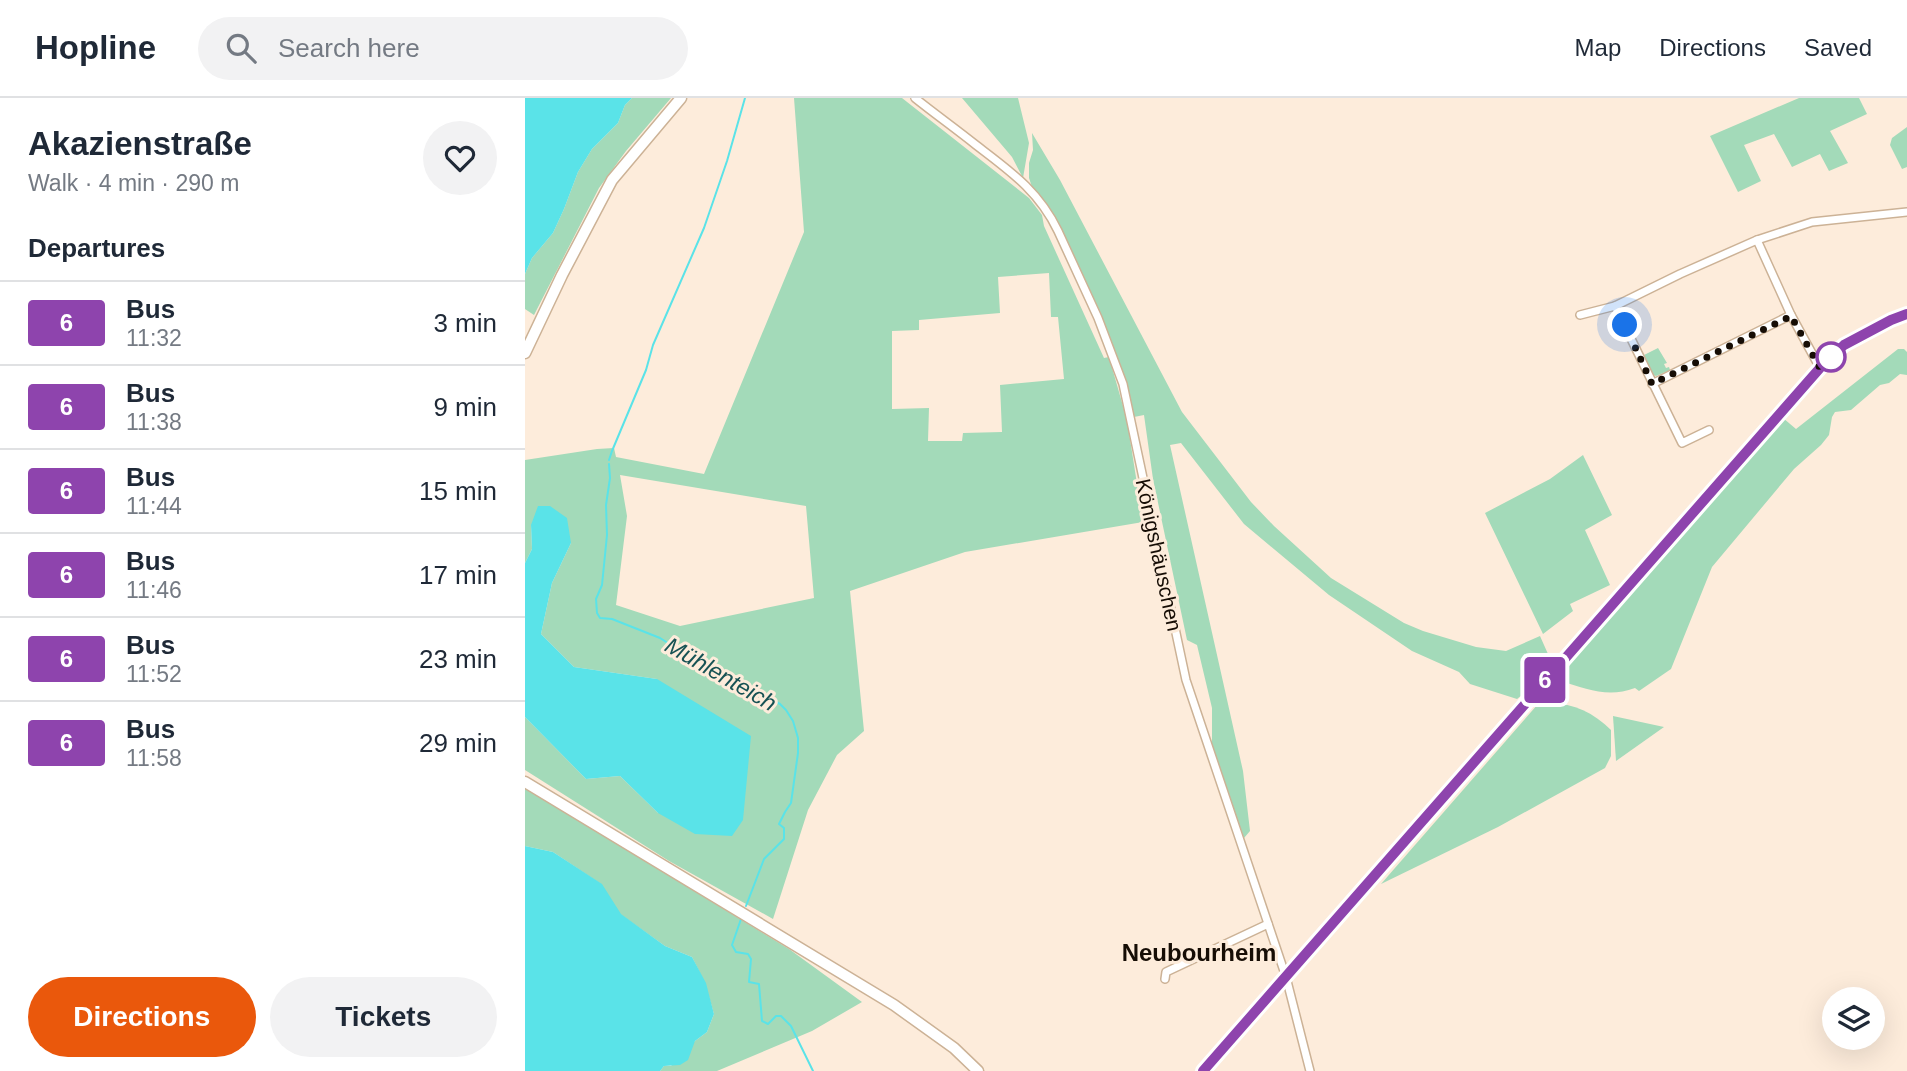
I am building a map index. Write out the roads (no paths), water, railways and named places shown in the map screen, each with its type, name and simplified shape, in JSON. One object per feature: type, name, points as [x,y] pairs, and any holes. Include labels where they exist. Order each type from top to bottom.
[{"type":"main road","points":[[525,353],[612,180],[681,98]]},
{"type":"main road","points":[[525,782],[894,1005],[954,1048],[978,1071]]},
{"type":"street","name":"Königshäuschen","points":[[915,98],[1010,172],[1038,198],[1053,220],[1098,318],[1123,384],[1186,680],[1286,977],[1310,1071]]},
{"type":"street","points":[[1580,316],[1615,306],[1757,240],[1812,222],[1907,212]]},
{"type":"street","points":[[1757,240],[1791,316],[1820,368]]},
{"type":"street","points":[[1615,306],[1682,443],[1709,430]]},
{"type":"street","points":[[1203,1071],[1820,368],[1844,345],[1907,314]]},
{"type":"street","points":[[1652,384],[1791,316]]},
{"type":"street","points":[[1165,979],[1166,972],[1268,924]]},
{"type":"water","points":[[525,98],[632,98],[625,105],[618,123],[592,149],[578,172],[553,233],[532,258],[525,274]]},
{"type":"water","points":[[538,506],[550,506],[567,518],[571,543],[552,583],[541,634],[574,667],[657,679],[751,736],[743,820],[732,836],[695,834],[658,813],[620,776],[586,779],[525,717],[525,563],[532,549],[531,525]]},
{"type":"water","points":[[525,846],[553,852],[602,884],[621,914],[665,946],[692,957],[706,983],[714,1014],[707,1032],[695,1041],[688,1060],[680,1065],[664,1066],[660,1071],[525,1071]]},
{"type":"waterway","name":"Mühlenteich","points":[[609,460],[646,370],[653,345],[704,228],[745,98]]},
{"type":"waterway","name":"Mühlenteich","points":[[609,464],[607,535],[602,585],[596,599],[600,618],[612,619],[660,638],[780,704],[793,721],[798,738],[798,753],[791,803],[779,824],[784,828],[784,839],[764,859],[746,906]]},
{"type":"waterway","name":"Mühlenteich","points":[[741,919],[732,945],[736,952],[748,954],[751,959],[749,982],[759,984],[762,1021],[768,1024],[776,1016],[781,1016],[791,1026],[813,1071]]},
{"type":"district","name":"Neubourheim","points":[[1199,952]]}]
